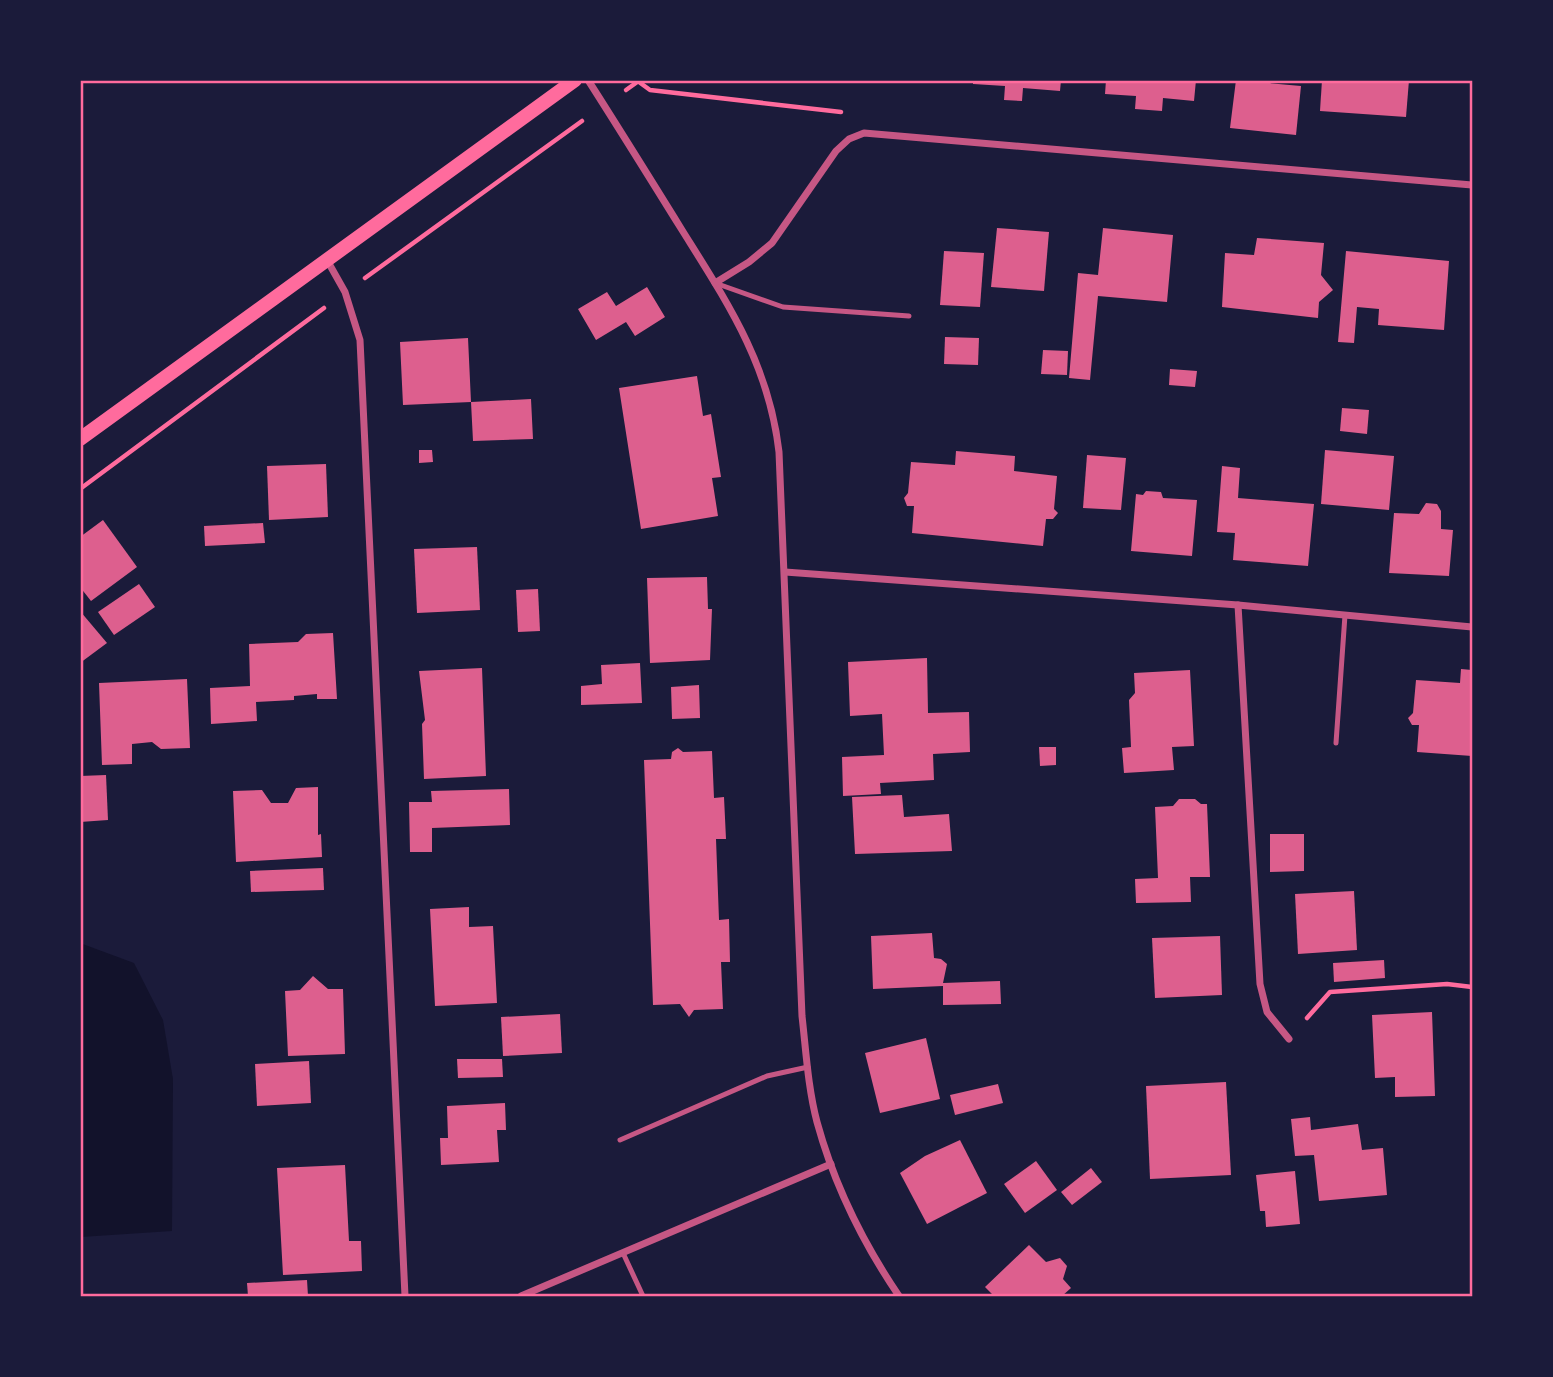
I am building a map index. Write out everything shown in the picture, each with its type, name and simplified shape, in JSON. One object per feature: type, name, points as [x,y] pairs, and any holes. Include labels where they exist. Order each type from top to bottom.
[{"type":"main road","points":[[80,439],[575,80]]},
{"type":"street","points":[[588,80],[751,345],[768,392],[779,452],[802,1016],[808,1067],[816,1120],[831,1164],[867,1244],[899,1297]]},
{"type":"street","points":[[715,283],[749,262],[772,243],[836,151],[849,139],[864,133],[1472,185]]},
{"type":"street","points":[[327,260],[354,315],[361,351],[405,1297]]},
{"type":"street","points":[[785,572],[1238,605],[1472,627]]},
{"type":"street","points":[[1238,605],[1260,984],[1267,1013],[1289,1039]]},
{"type":"street","points":[[522,1297],[831,1164]]},
{"type":"lane","points":[[715,283],[783,307],[909,316]]},
{"type":"lane","points":[[1336,743],[1345,615]]},
{"type":"lane","points":[[620,1140],[767,1076],[808,1067]]},
{"type":"lane","points":[[623,1253],[643,1297]]},
{"type":"path","points":[[639,82],[650,90],[853,113]]},
{"type":"path","points":[[1289,1039],[1330,992],[1447,984],[1472,987]]},
{"type":"shaded area","points":[[80,943],[134,963],[163,1020],[173,1079],[172,1231],[81,1237]]},
{"type":"building","points":[[973,80],[1061,80],[1060,91],[1023,88],[1022,101],[1004,100],[1005,86],[973,84]]},
{"type":"building","points":[[1106,80],[1196,80],[1194,101],[1163,98],[1162,111],[1135,109],[1136,96],[1105,94]]},
{"type":"building","points":[[1236,80],[1301,86],[1296,135],[1230,128]]},
{"type":"building","points":[[1322,80],[1409,80],[1406,117],[1320,111]]},
{"type":"building","points":[[997,228],[1049,232],[1044,291],[991,287]]},
{"type":"building","points":[[1103,228],[1173,235],[1167,302],[1098,296],[1090,380],[1069,378],[1078,273],[1098,275]]},
{"type":"building","points":[[1257,238],[1324,243],[1321,275],[1333,290],[1319,302],[1318,318],[1222,307],[1225,253],[1254,255]]},
{"type":"building","points":[[944,251],[984,253],[980,307],[940,305]]},
{"type":"building","points":[[1346,251],[1449,261],[1444,330],[1378,325],[1379,309],[1357,307],[1354,343],[1338,342]]},
{"type":"building","points":[[647,287],[665,317],[635,336],[626,322],[596,340],[578,309],[607,292],[616,306]]},
{"type":"building","points":[[945,337],[979,338],[978,365],[944,364]]},
{"type":"building","points":[[468,338],[471,402],[403,405],[400,342]]},
{"type":"building","points":[[1043,350],[1068,351],[1067,375],[1041,374]]},
{"type":"building","points":[[1170,369],[1197,371],[1195,387],[1169,385]]},
{"type":"building","points":[[697,376],[703,416],[711,414],[721,477],[712,478],[718,516],[641,529],[619,388]]},
{"type":"building","points":[[531,399],[533,439],[473,441],[471,402]]},
{"type":"building","points":[[1342,408],[1369,410],[1367,434],[1340,431]]},
{"type":"building","points":[[419,450],[432,450],[433,462],[419,463]]},
{"type":"building","points":[[1325,450],[1394,456],[1389,510],[1321,504]]},
{"type":"building","points":[[956,451],[1015,456],[1014,471],[1057,476],[1054,509],[1058,513],[1053,519],[1046,519],[1043,546],[912,533],[914,506],[907,506],[904,498],[908,493],[911,462],[955,465]]},
{"type":"building","points":[[1087,455],[1126,458],[1121,510],[1083,508]]},
{"type":"building","points":[[326,464],[328,517],[269,520],[267,466]]},
{"type":"building","points":[[1222,466],[1240,468],[1238,498],[1314,504],[1308,566],[1233,560],[1235,533],[1217,532]]},
{"type":"building","points":[[1146,491],[1161,492],[1163,498],[1197,500],[1192,556],[1131,551],[1136,494],[1143,495]]},
{"type":"building","points":[[1426,503],[1437,504],[1441,511],[1441,529],[1453,530],[1449,576],[1389,573],[1394,513],[1419,514]]},
{"type":"building","points":[[103,520],[137,567],[91,601],[80,587],[80,537]]},
{"type":"building","points":[[263,523],[265,543],[205,546],[204,526]]},
{"type":"building","points":[[477,547],[480,610],[417,613],[414,549]]},
{"type":"building","points":[[707,577],[708,609],[712,609],[710,660],[650,663],[647,578]]},
{"type":"building","points":[[139,584],[155,607],[114,635],[98,612]]},
{"type":"building","points":[[538,589],[540,631],[518,632],[516,590]]},
{"type":"building","points":[[80,611],[107,643],[80,663]]},
{"type":"building","points":[[333,633],[337,699],[317,699],[317,694],[294,696],[294,700],[256,702],[257,721],[211,724],[210,688],[250,686],[249,644],[298,642],[306,634]]},
{"type":"building","points":[[927,658],[928,713],[969,712],[970,752],[933,754],[934,780],[880,783],[881,794],[843,796],[842,757],[884,755],[882,714],[850,716],[848,662]]},
{"type":"building","points":[[640,663],[642,703],[581,705],[581,686],[602,684],[601,665]]},
{"type":"building","points":[[482,668],[486,776],[424,779],[422,724],[425,720],[419,671]]},
{"type":"building","points":[[1461,669],[1472,670],[1472,756],[1417,752],[1419,725],[1412,725],[1408,718],[1413,713],[1416,680],[1460,683]]},
{"type":"building","points":[[1190,670],[1194,746],[1172,747],[1174,770],[1124,773],[1122,748],[1131,747],[1129,700],[1135,693],[1134,673]]},
{"type":"building","points":[[187,679],[190,748],[161,749],[152,742],[132,744],[132,764],[102,765],[99,683]]},
{"type":"building","points":[[699,685],[700,718],[672,719],[671,687]]},
{"type":"building","points":[[1039,747],[1056,747],[1056,765],[1040,766]]},
{"type":"building","points":[[678,748],[683,752],[712,751],[714,798],[724,797],[726,839],[716,839],[719,920],[729,919],[730,962],[721,962],[723,1009],[694,1010],[689,1017],[680,1004],[653,1005],[644,760],[671,759],[672,752]]},
{"type":"building","points":[[106,775],[108,820],[80,822],[80,776]]},
{"type":"building","points":[[318,787],[318,835],[321,834],[322,857],[236,862],[233,791],[262,790],[271,803],[288,803],[296,788]]},
{"type":"building","points":[[509,789],[510,825],[432,828],[432,852],[410,852],[409,802],[432,802],[431,791]]},
{"type":"building","points":[[902,795],[904,817],[949,814],[952,851],[855,854],[852,797]]},
{"type":"building","points":[[1179,799],[1195,799],[1201,804],[1207,804],[1210,877],[1190,877],[1191,902],[1136,903],[1135,879],[1158,878],[1155,807],[1173,806]]},
{"type":"building","points":[[1270,834],[1304,834],[1304,871],[1270,872]]},
{"type":"building","points":[[323,868],[324,890],[251,892],[250,871]]},
{"type":"building","points":[[1354,891],[1357,950],[1298,954],[1295,894]]},
{"type":"building","points":[[469,907],[469,927],[493,926],[497,1003],[435,1006],[430,909]]},
{"type":"building","points":[[932,933],[934,958],[947,964],[943,983],[1000,981],[1001,1004],[943,1005],[943,986],[873,989],[871,936]]},
{"type":"building","points":[[1220,936],[1222,995],[1155,998],[1152,938]]},
{"type":"building","points":[[1384,960],[1385,978],[1334,982],[1333,963]]},
{"type":"building","points":[[313,976],[328,989],[343,989],[345,1054],[288,1056],[285,991],[300,990]]},
{"type":"building","points":[[1432,1012],[1435,1096],[1395,1097],[1395,1077],[1375,1078],[1372,1015]]},
{"type":"building","points":[[560,1014],[562,1053],[503,1056],[501,1017]]},
{"type":"building","points":[[926,1038],[940,1099],[880,1113],[865,1053]]},
{"type":"building","points":[[457,1059],[502,1059],[503,1077],[458,1078]]},
{"type":"building","points":[[309,1061],[311,1103],[257,1106],[255,1064]]},
{"type":"building","points":[[1226,1082],[1231,1175],[1150,1179],[1146,1086]]},
{"type":"building","points":[[998,1084],[1003,1103],[955,1115],[950,1095]]},
{"type":"building","points":[[505,1103],[506,1130],[497,1130],[499,1162],[441,1165],[440,1138],[448,1138],[447,1106]]},
{"type":"building","points":[[1310,1117],[1311,1130],[1358,1124],[1362,1150],[1383,1148],[1387,1195],[1319,1201],[1314,1155],[1295,1156],[1291,1119]]},
{"type":"building","points":[[960,1140],[987,1193],[927,1224],[900,1173],[925,1156]]},
{"type":"building","points":[[1036,1161],[1057,1190],[1025,1213],[1004,1184]]},
{"type":"building","points":[[345,1165],[349,1241],[361,1241],[362,1271],[283,1275],[277,1168]]},
{"type":"building","points":[[1091,1168],[1102,1182],[1072,1205],[1061,1192]]},
{"type":"building","points":[[1295,1171],[1300,1224],[1266,1227],[1265,1211],[1260,1211],[1256,1175]]},
{"type":"building","points":[[1029,1245],[1046,1262],[1060,1258],[1067,1266],[1063,1279],[1071,1288],[1062,1296],[994,1296],[985,1287]]},
{"type":"building","points":[[307,1280],[308,1296],[248,1296],[247,1283]]}]
